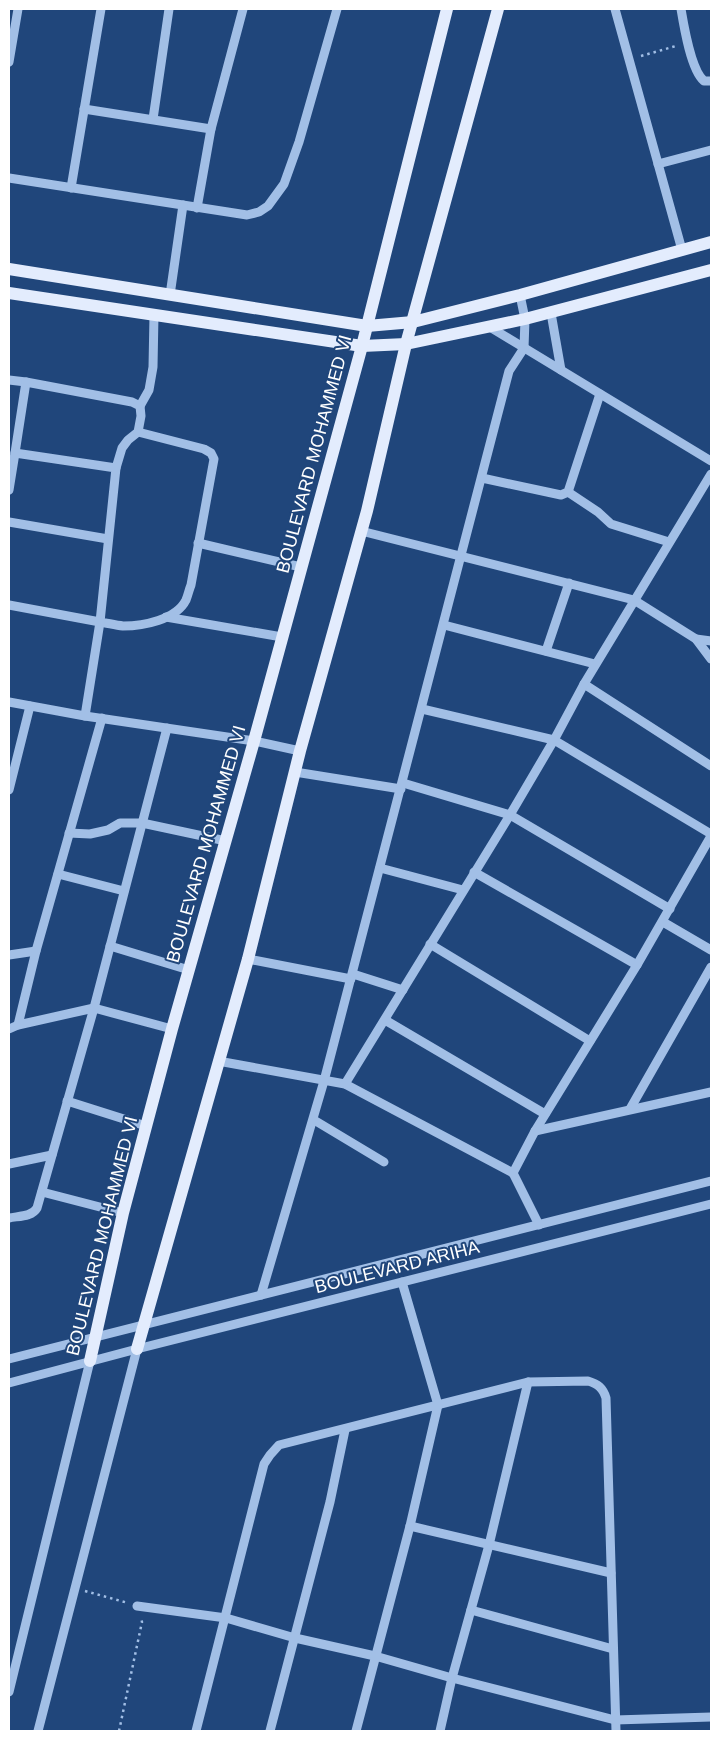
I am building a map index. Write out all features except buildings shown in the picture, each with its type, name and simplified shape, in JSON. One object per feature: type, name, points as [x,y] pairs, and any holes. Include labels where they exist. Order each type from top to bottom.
[{"type":"main road","name":"BOULEVARD MOHAMMED VI","points":[[90,1361],[123,1213],[172,1029],[254,741],[362,346],[447,9]]},
{"type":"main road","points":[[137,1349],[248,959],[300,751],[361,531],[406,344],[498,9]]},
{"type":"main road","points":[[9,270],[367,326],[413,322],[520,295],[711,242]]},
{"type":"main road","points":[[9,293],[362,346],[406,344],[525,319],[711,270]]},
{"type":"street","points":[[9,62],[18,9]]},
{"type":"street","points":[[71,188],[101,9]]},
{"type":"street","points":[[153,119],[168,9]]},
{"type":"street","points":[[197,208],[211,129],[243,9]]},
{"type":"street","points":[[9,178],[246,215],[259,212],[268,206],[284,184],[299,142],[337,9]]},
{"type":"street","points":[[615,9],[682,250]]},
{"type":"street","points":[[681,9],[688,43],[699,77],[704,81],[711,81]]},
{"type":"street","points":[[84,109],[211,129]]},
{"type":"street","points":[[658,164],[711,150]]},
{"type":"street","points":[[170,296],[183,205]]},
{"type":"street","points":[[261,1296],[314,1120],[509,371],[524,348],[525,319],[520,295]]},
{"type":"street","points":[[551,312],[561,370]]},
{"type":"street","points":[[85,716],[100,622],[116,468],[122,448],[138,432],[141,416],[140,406],[149,390],[153,368],[154,315]]},
{"type":"street","points":[[488,326],[711,461]]},
{"type":"street","points":[[9,380],[132,402],[140,406]]},
{"type":"street","points":[[9,490],[26,382]]},
{"type":"street","points":[[482,478],[561,495],[568,492],[600,394]]},
{"type":"street","points":[[9,605],[122,626],[137,625],[166,617],[177,611],[186,601],[191,585],[214,460],[211,453],[204,449],[138,432]]},
{"type":"street","points":[[15,453],[116,468]]},
{"type":"street","points":[[345,1084],[510,815],[584,684],[711,474]]},
{"type":"street","points":[[568,492],[598,512],[611,524],[669,542]]},
{"type":"street","points":[[9,522],[108,539]]},
{"type":"street","points":[[361,531],[634,600],[696,639],[711,658]]},
{"type":"street","points":[[198,543],[301,567]]},
{"type":"street","points":[[546,651],[569,583]]},
{"type":"street","points":[[166,617],[282,637]]},
{"type":"street","points":[[444,624],[596,664]]},
{"type":"street","points":[[696,639],[711,641]]},
{"type":"street","points":[[584,684],[711,766]]},
{"type":"street","points":[[9,702],[85,716],[254,741],[300,751]]},
{"type":"street","points":[[9,790],[30,706]]},
{"type":"street","points":[[422,709],[554,740],[711,835],[708,851],[670,909],[545,1114],[513,1173]]},
{"type":"street","points":[[18,1025],[36,951],[102,718]]},
{"type":"street","points":[[9,1218],[35,1212],[42,1192],[94,1008],[166,728]]},
{"type":"street","points":[[296,772],[402,786],[510,815],[670,909]]},
{"type":"street","points":[[69,832],[90,834],[108,830],[120,824],[142,823],[226,841]]},
{"type":"street","points":[[380,868],[463,890]]},
{"type":"street","points":[[474,872],[637,965]]},
{"type":"street","points":[[58,874],[124,891]]},
{"type":"street","points":[[662,922],[711,950]]},
{"type":"street","points":[[430,944],[590,1040]]},
{"type":"street","points":[[110,946],[189,970]]},
{"type":"street","points":[[9,955],[36,951]]},
{"type":"street","points":[[248,959],[352,976],[403,990]]},
{"type":"street","points":[[630,1109],[711,967]]},
{"type":"street","points":[[9,1029],[18,1025],[94,1008],[172,1029]]},
{"type":"street","points":[[384,1020],[545,1114]]},
{"type":"street","points":[[218,1061],[345,1084],[513,1173],[539,1225]]},
{"type":"street","points":[[535,1131],[711,1092]]},
{"type":"street","points":[[67,1101],[146,1126]]},
{"type":"street","points":[[314,1120],[384,1162]]},
{"type":"street","points":[[9,1164],[52,1155]]},
{"type":"street","name":"BOULEVARD ARIHA","points":[[9,1360],[711,1181]]},
{"type":"street","points":[[42,1192],[123,1213]]},
{"type":"street","name":"BOULEVARD ARIHA","points":[[9,1383],[711,1204]]},
{"type":"street","points":[[356,1731],[410,1526],[438,1405],[402,1282]]},
{"type":"street","points":[[38,1731],[137,1349]]},
{"type":"street","name":"BOULEVARD MOHAMMED VI","points":[[9,1692],[12,1668],[90,1361]]},
{"type":"street","points":[[196,1731],[264,1464],[279,1446],[528,1382],[588,1381],[604,1390],[606,1398],[616,1731]]},
{"type":"street","points":[[440,1731],[452,1678],[489,1545],[528,1382]]},
{"type":"street","points":[[270,1731],[330,1502],[345,1430]]},
{"type":"street","points":[[410,1526],[611,1573]]},
{"type":"street","points":[[137,1606],[226,1618],[295,1638],[375,1656],[615,1720],[711,1717]]},
{"type":"street","points":[[471,1610],[613,1649]]},
{"type":"path","points":[[629,59],[688,43]]},
{"type":"path","points":[[75,1588],[137,1606],[140,1612],[142,1622],[119,1731]]}]
